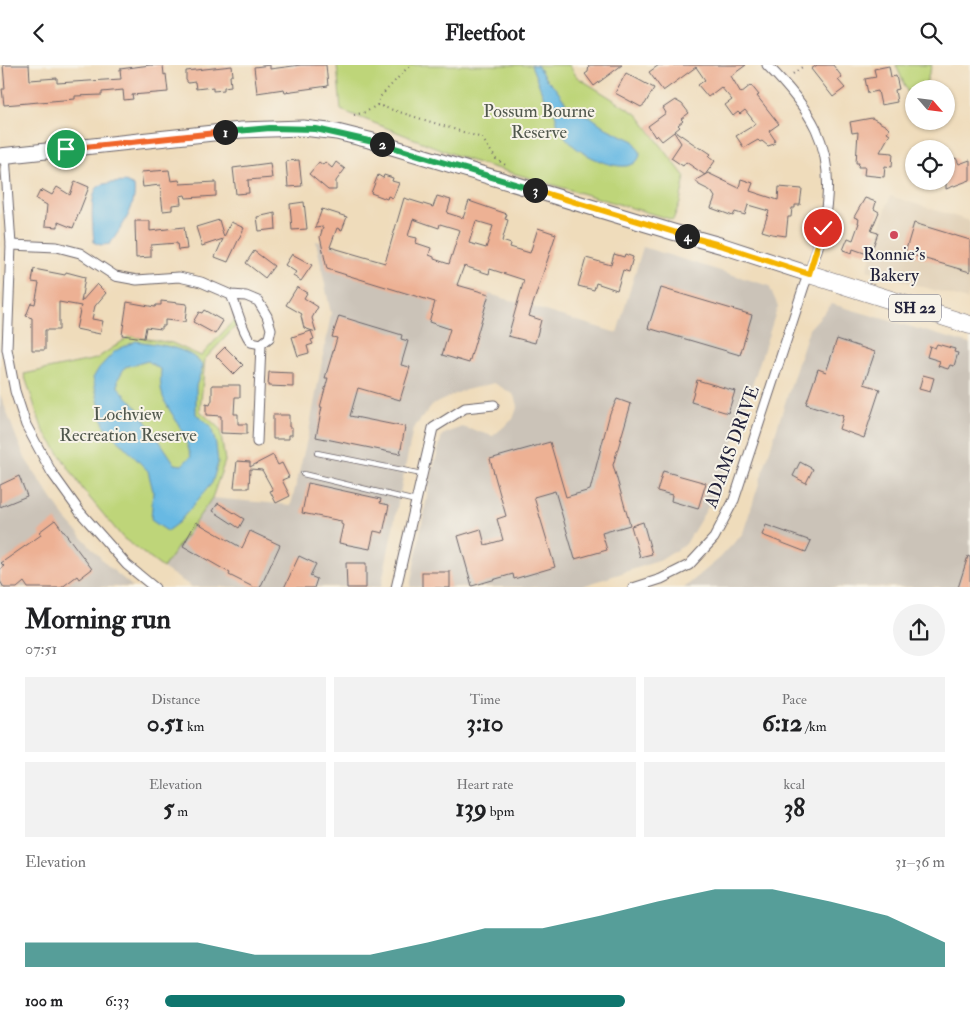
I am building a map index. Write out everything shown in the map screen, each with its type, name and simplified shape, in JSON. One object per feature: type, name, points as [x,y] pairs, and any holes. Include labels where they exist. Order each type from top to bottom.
[{"type":"highway","name":"SH 22","points":[[809,274],[970,325]]},
{"type":"main road","name":"SH 22","points":[[3,155],[278,127],[316,129],[369,140],[723,246],[809,274]]},
{"type":"street","name":"ADAMS DRIVE","points":[[633,587],[661,579],[689,565],[714,538],[734,500],[823,228],[827,197],[825,157],[816,129],[783,81],[767,65]]},
{"type":"street","points":[[3,155],[11,245],[6,349],[15,391],[26,425],[52,473],[80,512],[127,565],[155,587]]},
{"type":"street","points":[[11,245],[57,247],[80,253],[115,276],[137,280],[179,277],[201,282],[231,295],[246,296],[258,301],[266,316],[270,329],[269,338],[261,344],[251,342],[245,334],[237,307],[231,295]]},
{"type":"street","points":[[257,442],[261,344]]},
{"type":"street","points":[[396,587],[433,428],[465,408],[494,405]]},
{"type":"lane","points":[[317,453],[422,473]]},
{"type":"lane","points":[[303,474],[416,501]]},
{"type":"path","points":[[354,115],[366,112],[376,105],[380,97],[410,65]]},
{"type":"path","points":[[793,75],[805,65]]},
{"type":"path","points":[[376,105],[482,138],[496,159],[507,166]]},
{"type":"shaded area","points":[[890,196],[970,221],[970,290],[967,300],[867,270]]},
{"type":"shaded area","points":[[316,241],[617,333],[643,247],[769,286],[778,306],[718,490],[686,544],[661,560],[580,587],[410,587],[430,481],[442,435],[462,427],[493,436],[513,419],[518,405],[513,394],[494,383],[462,391],[432,405],[413,429],[381,587],[192,587],[163,568],[212,498],[291,505],[309,431],[331,314]]},
{"type":"shaded area","points":[[832,304],[970,344],[970,587],[685,587],[720,558],[743,533],[809,329]]},
{"type":"shaded area","points":[[0,394],[26,460],[65,518],[107,565],[133,587],[0,587]]},
{"type":"green space","name":"Possum Bourne Reserve","points":[[337,65],[569,65],[577,77],[638,115],[685,177],[680,202],[673,220],[468,160],[341,110]]},
{"type":"green space","points":[[896,65],[932,65],[927,80],[905,80],[905,86]]},
{"type":"green space","name":"Lochview Recreation Reserve","points":[[235,319],[237,325],[205,359],[200,411],[220,429],[225,461],[212,498],[163,568],[123,538],[84,491],[42,428],[24,374],[96,359],[130,336],[172,343],[201,356]]},
{"type":"water","points":[[531,65],[537,65],[568,106],[591,117],[606,128],[634,141],[640,152],[637,161],[623,166],[605,163],[573,145],[560,130],[552,104],[545,100]]},
{"type":"water","points":[[125,182],[134,186],[131,209],[110,244],[98,244],[94,242],[92,222],[95,191],[104,184]]},
{"type":"water","points":[[136,341],[173,347],[197,359],[203,366],[196,386],[196,414],[211,427],[218,463],[212,483],[179,522],[167,531],[151,520],[153,491],[148,471],[104,426],[93,378],[99,368],[115,351]],"holes":[[[148,361],[161,370],[163,397],[183,433],[191,456],[182,465],[175,464],[138,409],[118,387],[118,379],[125,367]]]},
{"type":"building","points":[[3,65],[29,65],[30,80],[57,78],[57,83],[121,79],[120,69],[163,65],[168,92],[132,95],[133,99],[124,100],[123,90],[102,92],[102,95],[75,96],[75,99],[4,105],[2,89],[5,89]]},
{"type":"building","points":[[270,65],[270,69],[301,65],[326,65],[328,86],[285,92],[284,89],[257,93],[254,67]]},
{"type":"building","points":[[589,65],[622,65],[594,86],[585,74],[588,72]]},
{"type":"building","points":[[659,65],[746,65],[731,76],[741,93],[751,85],[759,95],[757,96],[779,124],[769,131],[775,140],[774,144],[768,146],[758,140],[744,148],[736,136],[756,124],[745,110],[733,116],[725,105],[732,100],[721,87],[708,97],[698,85],[705,80],[696,67],[663,91],[649,72]]},
{"type":"building","points":[[817,65],[833,65],[842,77],[838,80],[845,88],[833,97],[811,69]]},
{"type":"building","points":[[232,66],[231,86],[224,87],[224,90],[213,91],[213,87],[196,89],[195,82],[188,83],[186,80],[186,71]]},
{"type":"building","points":[[889,66],[891,77],[896,76],[899,89],[895,90],[897,102],[881,105],[878,91],[868,93],[865,79],[876,77],[874,69]]},
{"type":"building","points":[[626,73],[654,88],[645,104],[641,107],[615,93]]},
{"type":"building","points":[[675,100],[682,104],[689,113],[681,119],[683,121],[678,125],[680,127],[675,131],[711,154],[709,156],[715,161],[705,175],[686,162],[683,166],[671,158],[681,143],[674,132],[662,141],[657,135],[655,137],[648,126],[666,113],[663,108]]},
{"type":"building","points":[[872,118],[889,129],[887,132],[890,134],[880,152],[893,153],[892,167],[885,166],[884,177],[864,175],[865,167],[858,167],[859,163],[856,163],[858,132],[852,133],[850,122]]},
{"type":"building","points":[[955,158],[959,164],[970,160],[970,180],[955,186]]},
{"type":"building","points":[[299,160],[302,186],[288,187],[286,161]]},
{"type":"building","points":[[319,162],[323,165],[325,162],[332,168],[336,162],[345,169],[336,181],[336,190],[328,190],[309,174]]},
{"type":"building","points":[[270,163],[272,178],[248,180],[249,193],[236,194],[233,168]]},
{"type":"building","points":[[169,170],[171,181],[179,180],[180,184],[216,182],[216,196],[186,198],[185,195],[180,196],[181,204],[172,205],[172,210],[163,211],[160,185],[143,187],[141,172]]},
{"type":"building","points":[[708,173],[739,188],[741,179],[753,183],[750,191],[778,200],[779,187],[802,189],[800,205],[795,205],[795,208],[792,208],[791,217],[788,217],[786,236],[762,231],[769,211],[748,205],[745,215],[735,212],[733,216],[711,208],[715,197],[711,191],[699,185],[696,180]]},
{"type":"building","points":[[378,175],[383,178],[384,175],[393,178],[392,181],[399,183],[393,198],[388,196],[387,199],[371,193]]},
{"type":"building","points":[[75,181],[89,187],[73,228],[58,222],[58,227],[45,226],[47,205],[36,199],[40,191],[43,190],[52,195],[57,187],[70,195]]},
{"type":"building","points":[[437,196],[451,200],[447,213],[463,218],[469,201],[507,214],[505,219],[508,220],[502,241],[511,244],[510,247],[530,253],[538,228],[556,234],[529,316],[541,320],[535,343],[508,336],[524,280],[490,269],[489,274],[464,266],[457,285],[489,294],[469,363],[442,355],[450,329],[429,322],[435,302],[327,269],[320,237],[323,227],[315,228],[322,209],[347,217],[342,230],[337,228],[330,247],[385,263],[404,198],[433,207]],"holes":[[[413,219],[439,228],[440,224],[460,230],[449,264],[434,259],[434,257],[429,255],[431,248],[416,243],[417,238],[408,236]],[[476,221],[493,226],[486,248],[469,243]]]},
{"type":"building","points":[[865,198],[876,202],[874,209],[879,212],[871,231],[878,233],[870,255],[853,249],[852,253],[843,250],[848,238],[853,240],[859,223],[859,219],[854,217]]},
{"type":"building","points":[[304,202],[307,229],[292,230],[290,204]]},
{"type":"building","points":[[275,213],[276,229],[259,231],[257,217]]},
{"type":"building","points":[[219,220],[224,237],[231,222],[244,228],[228,262],[215,257],[223,239],[202,246],[196,227]]},
{"type":"building","points":[[135,221],[150,221],[150,231],[184,227],[187,249],[178,250],[177,243],[151,245],[151,257],[136,258]]},
{"type":"building","points":[[914,223],[970,240],[970,272],[905,253]]},
{"type":"building","points":[[254,251],[274,266],[265,278],[246,263]]},
{"type":"building","points":[[292,254],[312,265],[301,281],[293,276],[296,272],[285,265]]},
{"type":"building","points":[[614,254],[624,257],[625,254],[633,257],[629,272],[623,270],[617,290],[596,283],[594,290],[578,286],[586,258],[611,265]]},
{"type":"building","points":[[34,269],[65,275],[66,272],[85,277],[81,302],[97,284],[106,293],[95,306],[92,319],[103,321],[100,334],[76,329],[81,306],[59,302],[59,330],[45,330],[45,350],[32,350],[32,318],[26,316],[31,303],[35,304],[39,283],[32,282]]},
{"type":"building","points":[[297,287],[307,293],[304,298],[318,307],[312,318],[316,332],[304,328],[302,314],[286,305]]},
{"type":"building","points":[[661,288],[752,315],[740,355],[648,328]]},
{"type":"building","points":[[161,301],[187,304],[185,322],[165,320],[165,326],[161,326],[161,329],[146,327],[144,338],[122,335],[127,302],[155,307],[156,305],[161,305]]},
{"type":"building","points":[[204,310],[223,321],[215,334],[193,322],[199,312],[202,313]]},
{"type":"building","points":[[339,316],[402,335],[401,339],[408,341],[401,365],[410,367],[400,400],[358,388],[350,416],[405,427],[400,454],[316,437],[322,407],[320,407],[328,378],[325,378],[337,338],[332,337]]},
{"type":"building","points":[[311,331],[314,339],[311,340],[313,344],[307,346],[309,353],[298,356],[292,337]]},
{"type":"building","points":[[837,339],[875,352],[864,384],[880,389],[864,438],[839,429],[843,416],[806,404],[818,369],[826,372]]},
{"type":"building","points":[[937,344],[955,349],[954,352],[958,353],[954,366],[950,365],[948,369],[938,366],[940,361],[927,357],[930,346],[935,348]]},
{"type":"building","points":[[225,347],[243,365],[234,374],[216,356]]},
{"type":"building","points":[[269,372],[293,373],[293,387],[268,386]]},
{"type":"building","points":[[923,375],[934,378],[930,392],[919,389]]},
{"type":"building","points":[[697,380],[735,391],[728,413],[691,402]]},
{"type":"building","points":[[212,385],[240,385],[240,397],[235,397],[234,414],[238,414],[238,424],[247,424],[247,434],[221,433],[221,416],[206,415],[206,404],[210,405],[212,400]]},
{"type":"building","points":[[617,399],[631,404],[613,465],[630,525],[602,533],[607,550],[575,559],[555,491],[534,497],[555,567],[514,579],[513,574],[472,586],[458,536],[481,529],[485,545],[503,540],[497,519],[506,516],[490,459],[550,442],[566,497],[590,490],[610,413]]},
{"type":"building","points":[[273,415],[289,415],[289,427],[292,427],[292,435],[289,435],[289,439],[273,439]]},
{"type":"building","points":[[273,455],[278,465],[282,463],[289,477],[282,480],[290,496],[276,503],[270,491],[273,490],[262,470],[250,469],[249,488],[234,488],[237,461],[250,462],[250,467]]},
{"type":"building","points":[[800,462],[813,469],[806,483],[793,476]]},
{"type":"building","points":[[663,471],[706,483],[698,509],[671,501],[672,495],[657,491]]},
{"type":"building","points":[[19,476],[27,496],[0,507],[0,485]]},
{"type":"building","points":[[308,483],[381,499],[380,503],[389,505],[383,533],[374,531],[370,549],[339,543],[343,525],[341,521],[302,513]]},
{"type":"building","points":[[218,503],[244,519],[239,528],[213,511]]},
{"type":"building","points":[[55,520],[92,569],[79,579],[77,576],[62,587],[27,587],[24,582],[18,587],[3,587],[0,581],[0,569],[4,566],[1,563],[41,535],[39,532]]},
{"type":"building","points":[[196,522],[242,548],[250,531],[280,545],[260,587],[253,587],[229,575],[230,573],[183,546]]},
{"type":"building","points":[[643,522],[652,554],[640,557],[631,526]]},
{"type":"building","points":[[766,525],[811,541],[806,552],[762,535]]},
{"type":"building","points":[[299,556],[316,564],[310,576],[317,579],[314,587],[284,587]]},
{"type":"building","points":[[968,556],[970,557],[970,587],[958,587]]},
{"type":"building","points":[[346,563],[366,563],[366,587],[347,587]]},
{"type":"building","points":[[422,572],[450,572],[450,587],[422,587]]},
{"type":"place","name":"Ronnie's Bakery","points":[[894,235]]},
{"type":"route","points":[[66,149],[270,128],[303,127],[337,132],[723,246],[809,274],[823,228]]}]
